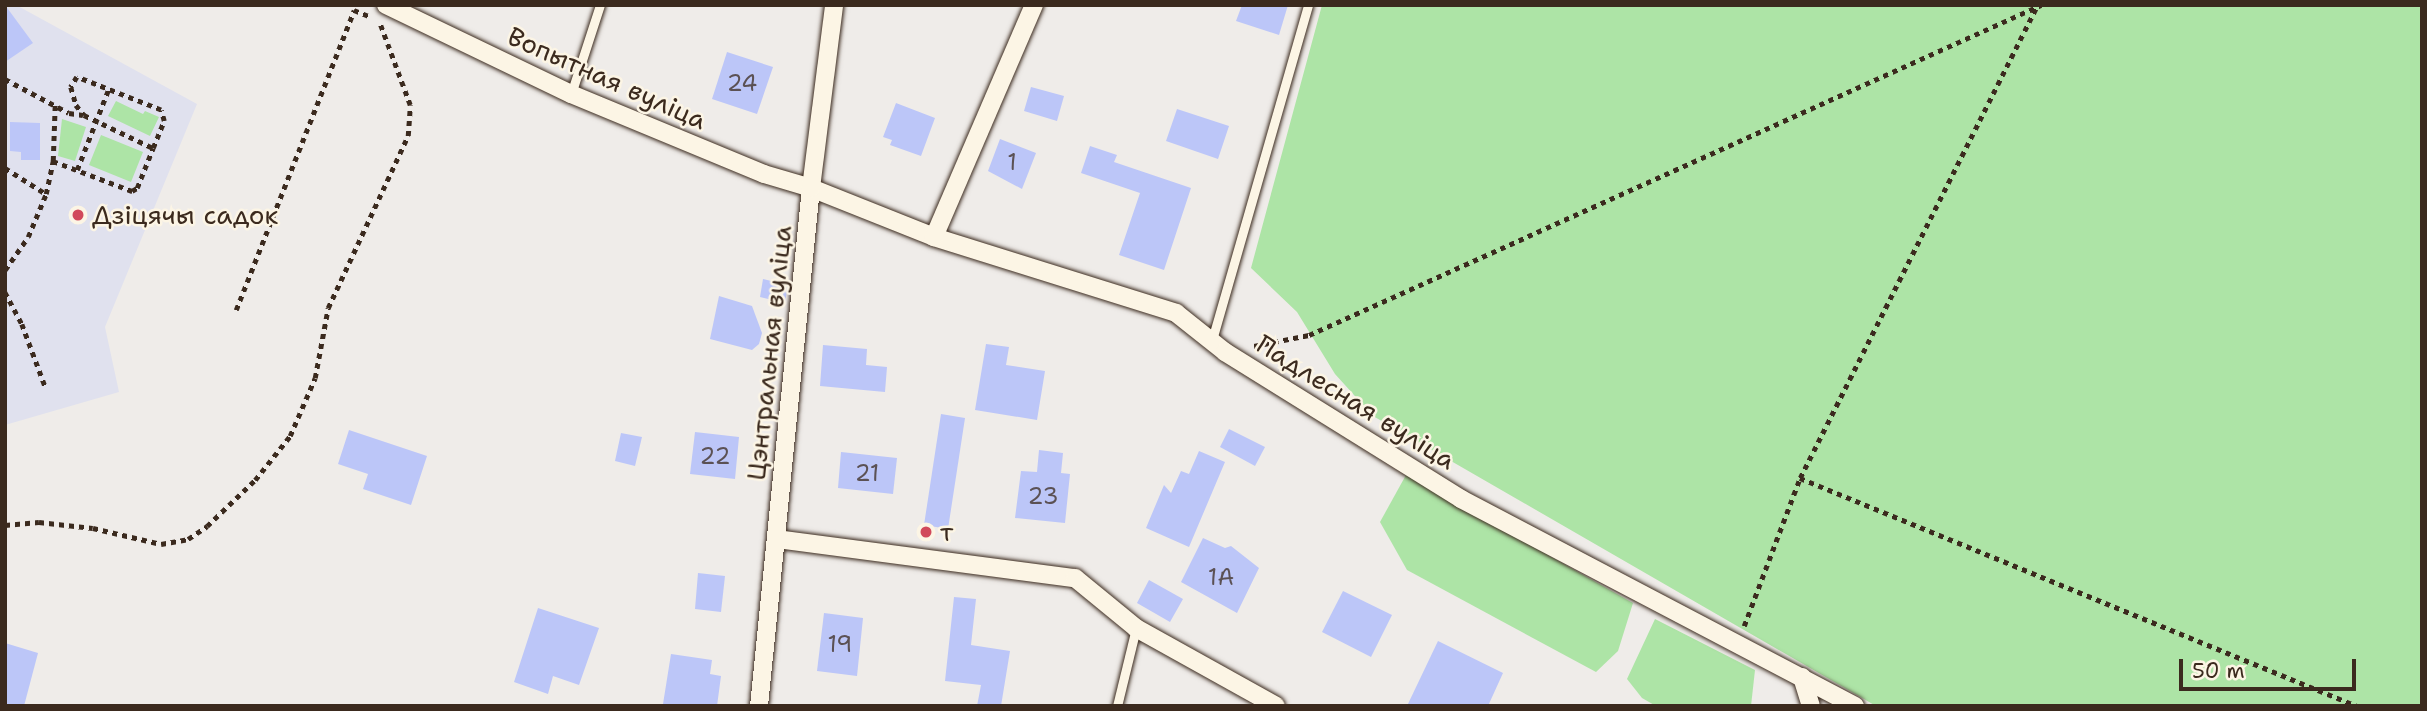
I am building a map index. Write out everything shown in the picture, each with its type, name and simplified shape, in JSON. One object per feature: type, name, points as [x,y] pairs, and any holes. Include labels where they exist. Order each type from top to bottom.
[{"type":"street","name":"Цэнтральная вуліца","points":[[759,706],[811,188],[835,5]]},
{"type":"street","points":[[934,237],[1034,5]]},
{"type":"street","name":"Вопытная вуліца","points":[[382,12],[764,174],[811,188]]},
{"type":"street","name":"Падлесная вуліца","points":[[811,188],[934,237],[1176,313],[1219,346],[1461,499],[1855,706]]},
{"type":"street","points":[[777,539],[1075,578],[1136,628],[1276,706]]},
{"type":"street","points":[[1802,677],[1811,706]]},
{"type":"lane","points":[[571,94],[600,5]]},
{"type":"lane","points":[[1219,346],[1308,5]]},
{"type":"lane","points":[[1117,706],[1136,628]]},
{"type":"path","points":[[1219,346],[1309,335],[2039,6]]},
{"type":"path","points":[[1738,643],[1800,478],[2039,6]]},
{"type":"path","points":[[5,525],[39,522],[93,527],[161,544],[188,540],[255,480],[290,436],[315,377],[328,308],[408,136],[410,105],[382,12],[354,10],[236,310]]},
{"type":"path","points":[[53,161],[132,191],[153,148],[164,121],[164,113],[82,77],[73,79],[72,93],[84,115]]},
{"type":"path","points":[[5,79],[69,113],[84,115],[153,148]]},
{"type":"path","points":[[77,170],[109,89]]},
{"type":"path","points":[[5,271],[28,237],[46,194],[53,161],[55,106]]},
{"type":"path","points":[[5,169],[46,194]]},
{"type":"path","points":[[5,292],[22,324],[45,386]]},
{"type":"path","points":[[1800,478],[2357,706]]},
{"type":"shaded area","name":"Дзіцячы садок","points":[[5,5],[16,5],[197,104],[105,327],[119,392],[5,425]]},
{"type":"green space","points":[[1322,5],[2422,5],[2422,706],[1876,706],[1373,416],[1335,374],[1297,312],[1251,268]]},
{"type":"green space","points":[[116,101],[143,114],[145,111],[159,117],[150,136],[108,116]]},
{"type":"green space","points":[[62,119],[86,127],[75,161],[58,156]]},
{"type":"green space","points":[[101,135],[143,152],[131,182],[89,165]]},
{"type":"green space","points":[[1406,475],[1633,603],[1618,651],[1596,672],[1407,570],[1380,522]]},
{"type":"green space","points":[[1655,619],[1755,670],[1751,706],[1656,706],[1642,698],[1627,679]]},
{"type":"building","points":[[5,5],[33,43],[5,62]]},
{"type":"building","points":[[1242,5],[1288,5],[1279,35],[1236,21]]},
{"type":"building","points":[[727,52],[773,67],[757,114],[712,99]]},
{"type":"building","points":[[1031,87],[1064,96],[1057,121],[1024,111]]},
{"type":"building","points":[[896,103],[935,118],[921,156],[890,145],[892,140],[883,137]]},
{"type":"building","points":[[1177,109],[1229,126],[1218,159],[1166,141]]},
{"type":"building","points":[[10,122],[40,123],[40,160],[21,160],[21,152],[10,151]]},
{"type":"building","points":[[1000,139],[1036,153],[1022,189],[988,171]]},
{"type":"building","points":[[1090,146],[1117,155],[1114,162],[1191,188],[1164,270],[1119,255],[1140,193],[1081,173]]},
{"type":"building","points":[[763,279],[788,285],[785,303],[760,297]]},
{"type":"building","points":[[719,296],[752,306],[762,333],[759,344],[752,350],[710,339]]},
{"type":"building","points":[[986,344],[1009,347],[1006,365],[1045,371],[1037,420],[975,410]]},
{"type":"building","points":[[823,345],[867,349],[866,365],[887,367],[885,392],[820,386]]},
{"type":"building","points":[[941,414],[965,418],[948,529],[924,525]]},
{"type":"building","points":[[1229,429],[1265,447],[1255,466],[1220,447]]},
{"type":"building","points":[[349,430],[427,456],[411,505],[363,489],[368,474],[338,464]]},
{"type":"building","points":[[695,432],[739,437],[735,479],[690,474]]},
{"type":"building","points":[[621,433],[642,437],[635,466],[615,461]]},
{"type":"building","points":[[1039,450],[1063,453],[1061,473],[1070,474],[1065,523],[1015,518],[1021,471],[1037,472]]},
{"type":"building","points":[[1199,451],[1225,462],[1189,547],[1146,528],[1164,485],[1171,493],[1181,471],[1189,474]]},
{"type":"building","points":[[841,452],[897,458],[893,494],[838,488]]},
{"type":"building","points":[[1203,538],[1225,548],[1231,546],[1259,568],[1237,613],[1181,582]]},
{"type":"building","points":[[698,573],[725,576],[721,612],[695,609]]},
{"type":"building","points":[[1149,580],[1183,599],[1170,622],[1137,603]]},
{"type":"building","points":[[1343,591],[1392,615],[1371,657],[1322,632]]},
{"type":"building","points":[[954,597],[976,599],[971,645],[1010,651],[1001,706],[977,706],[981,685],[945,681]]},
{"type":"building","points":[[538,608],[599,628],[579,685],[553,676],[548,694],[514,682]]},
{"type":"building","points":[[824,613],[863,618],[857,676],[817,671]]},
{"type":"building","points":[[1438,641],[1503,673],[1488,706],[1407,706]]},
{"type":"building","points":[[5,643],[38,653],[24,706],[5,706]]},
{"type":"building","points":[[671,654],[712,660],[710,674],[721,676],[717,706],[663,704]]},
{"type":"place","name":"Дзіцячы садок","points":[[78,215]]},
{"type":"place","name":"т","points":[[926,532]]}]
